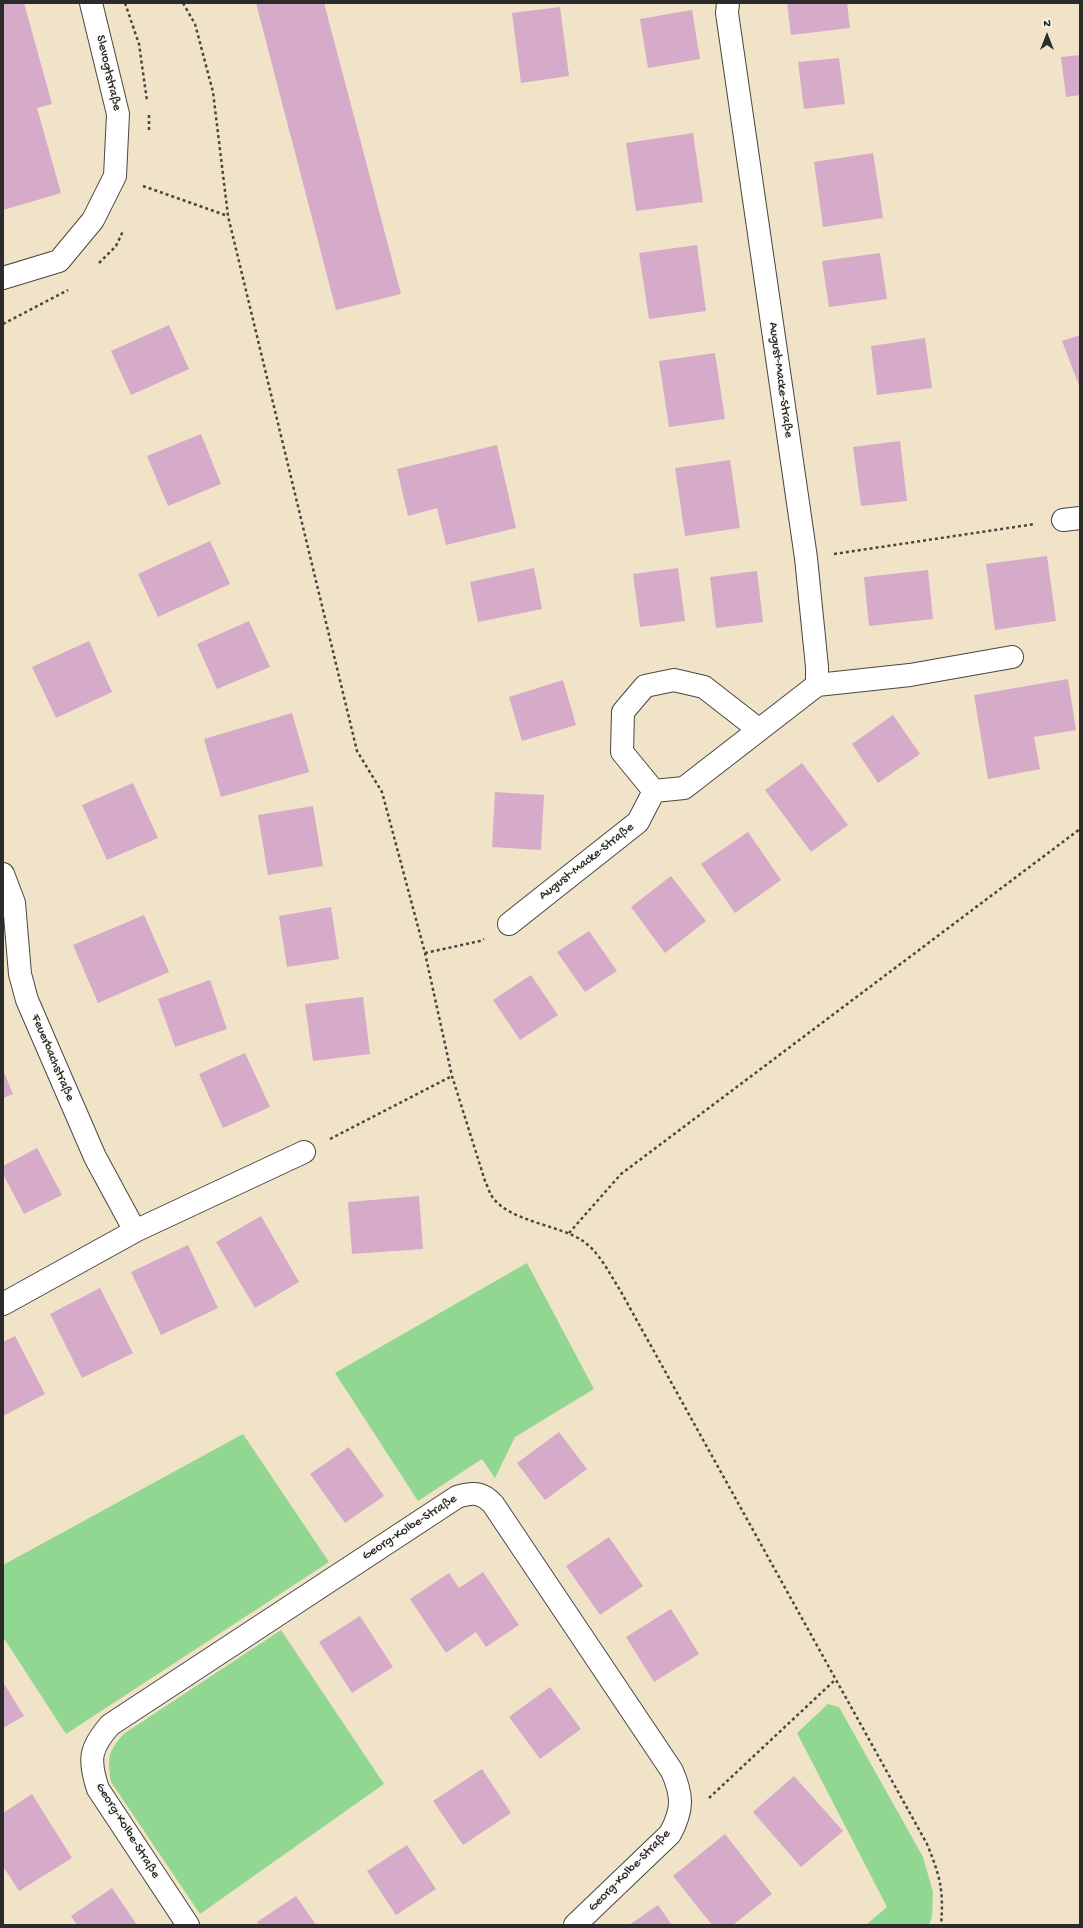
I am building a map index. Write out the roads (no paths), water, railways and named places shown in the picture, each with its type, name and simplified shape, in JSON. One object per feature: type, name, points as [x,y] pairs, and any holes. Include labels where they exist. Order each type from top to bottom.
[{"type":"street","name":"Slevogtstraße","points":[[3,278],[59,261],[93,220],[115,176],[118,114],[91,3]]},
{"type":"street","name":"August-Macke-Straße","points":[[728,3],[727,13],[806,558],[817,667],[817,685]]},
{"type":"street","points":[[758,729],[704,687],[674,680],[645,686],[623,712],[622,752],[654,791],[684,788],[720,762],[758,729],[817,685],[910,675],[1012,657]]},
{"type":"street","name":"August-Macke-Straße","points":[[509,924],[638,822],[654,791]]},
{"type":"street","name":"Feuerbachstraße","points":[[3,874],[14,903],[20,974],[27,1000],[95,1157],[135,1231]]},
{"type":"street","points":[[3,1304],[135,1231],[304,1152]]},
{"type":"street","name":"Georg-Kolbe-Straße","points":[[188,1925],[98,1789],[92,1773],[92,1755],[98,1739],[110,1725],[457,1496],[468,1493],[477,1493],[486,1496],[493,1504],[672,1771],[679,1786],[681,1803],[678,1819],[670,1834],[575,1925]]}]
